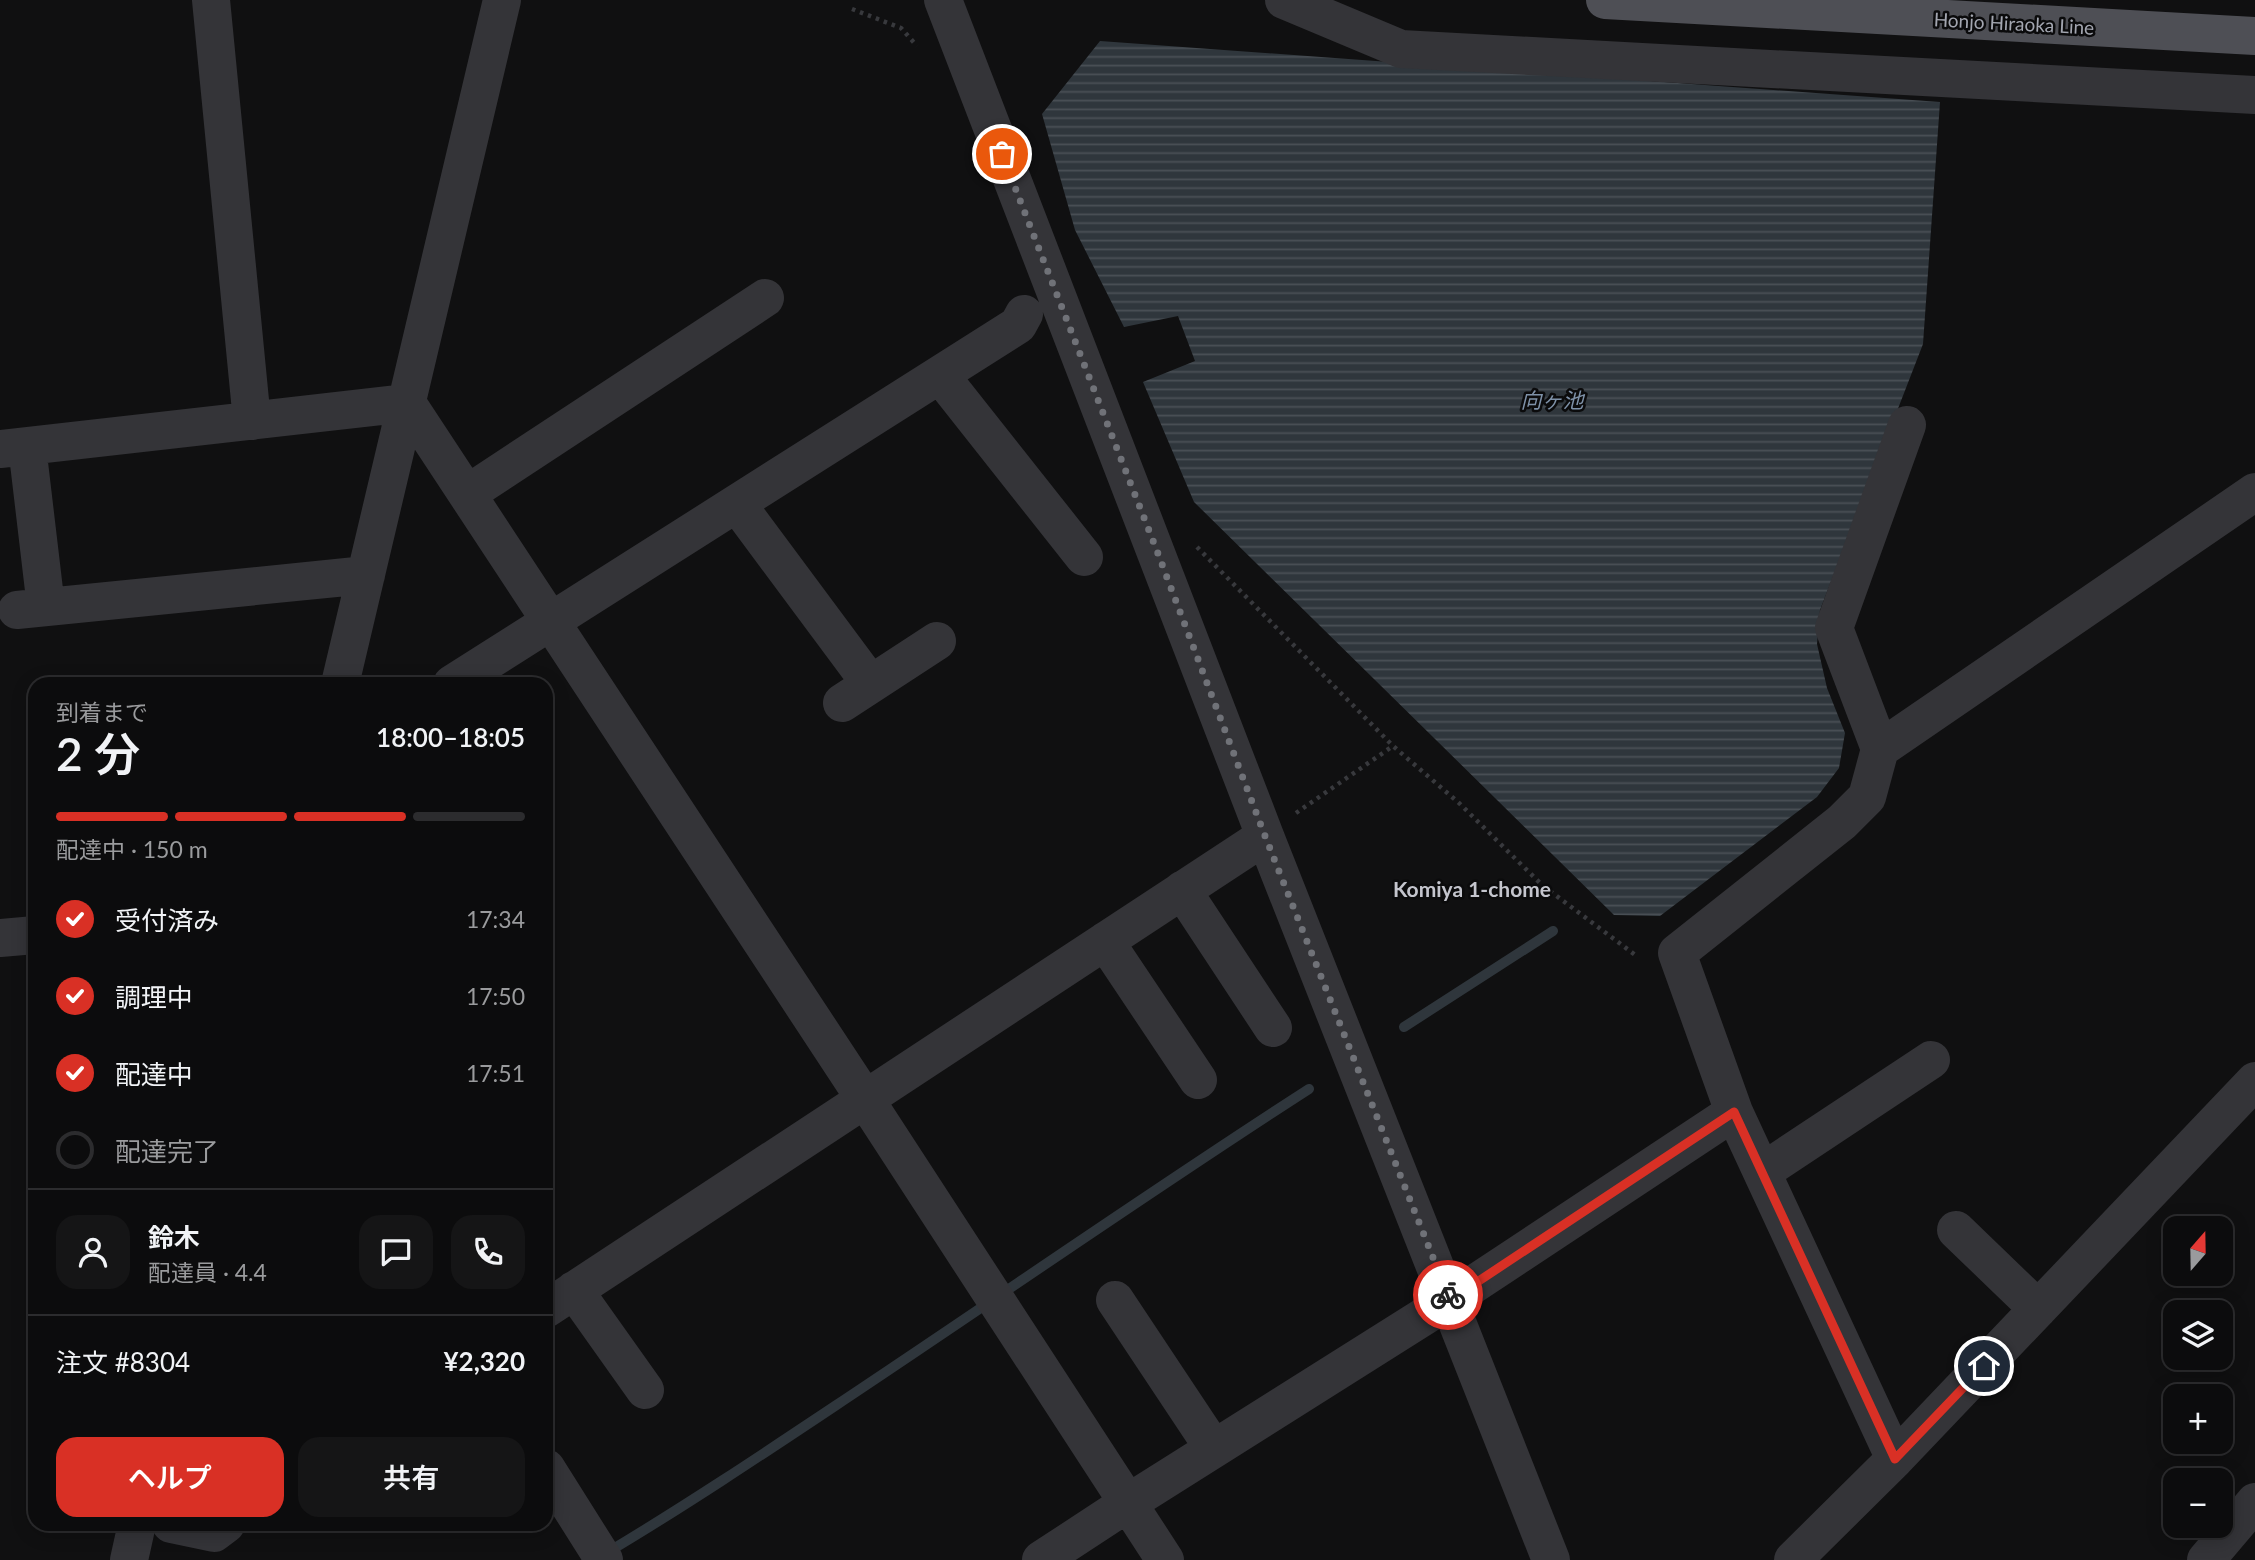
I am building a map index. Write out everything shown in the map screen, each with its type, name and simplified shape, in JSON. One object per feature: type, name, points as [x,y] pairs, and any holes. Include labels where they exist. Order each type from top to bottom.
[{"type":"main road","name":"Honjo Hiraoka Line","points":[[1605,0],[2255,36]]},
{"type":"street","points":[[211,0],[252,421]]},
{"type":"street","points":[[343,677],[502,0]]},
{"type":"street","points":[[943,0],[1060,309],[1157,551],[1279,826],[1450,1300],[1551,1560]]},
{"type":"street","points":[[1284,0],[1401,49],[2255,95]]},
{"type":"street","points":[[467,494],[765,298]]},
{"type":"street","points":[[463,677],[1018,325],[1024,314]]},
{"type":"street","points":[[940,375],[1083,557]]},
{"type":"street","points":[[366,575],[31,608],[14,447],[407,403]]},
{"type":"street","points":[[407,403],[1165,1560]]},
{"type":"street","points":[[1895,1459],[1734,1112],[1677,953],[1842,822],[1867,797],[1880,749],[1834,628],[1907,425]]},
{"type":"street","points":[[1880,749],[2255,492]]},
{"type":"street","points":[[737,504],[856,693],[937,641]]},
{"type":"street","points":[[645,1390],[560,1300],[1279,826]]},
{"type":"street","points":[[1182,890],[1273,1028]]},
{"type":"street","points":[[0,939],[28,936]]},
{"type":"street","points":[[1105,941],[1198,1080]]},
{"type":"street","points":[[1762,1172],[1931,1060]]},
{"type":"street","points":[[1793,1560],[1895,1459],[2255,1081]]},
{"type":"street","points":[[1041,1560],[1450,1300],[1734,1112]]},
{"type":"street","points":[[1956,1230],[2038,1309]]},
{"type":"street","points":[[1115,1300],[1214,1449]]},
{"type":"street","points":[[553,1479],[604,1560]]},
{"type":"street","points":[[2206,1560],[2255,1502]]},
{"type":"street","points":[[129,1560],[135,1531]]},
{"type":"path","points":[[1189,539],[1393,746],[1459,803],[1542,885],[1639,958],[1677,953]]},
{"type":"path","points":[[1279,826],[1393,746]]},
{"type":"water","name":"向ヶ池","points":[[1100,41],[1940,102],[1923,344],[1820,610],[1817,644],[1827,688],[1845,733],[1839,768],[1817,797],[1660,916],[1614,915],[1194,502],[1143,382],[1195,361],[1178,316],[1124,327],[1075,230],[1042,114]]},
{"type":"waterway","points":[[1404,1027],[1553,931]]},
{"type":"waterway","points":[[608,1552],[779,1443],[1309,1089]]},
{"type":"way so far","points":[[1002,154],[1265,836],[1448,1295]]},
{"type":"district","name":"Komiya 1-chome","points":[[1472,888]]},
{"type":"route","points":[[1448,1295],[1450,1300],[1734,1112],[1895,1459],[1984,1366]]}]
